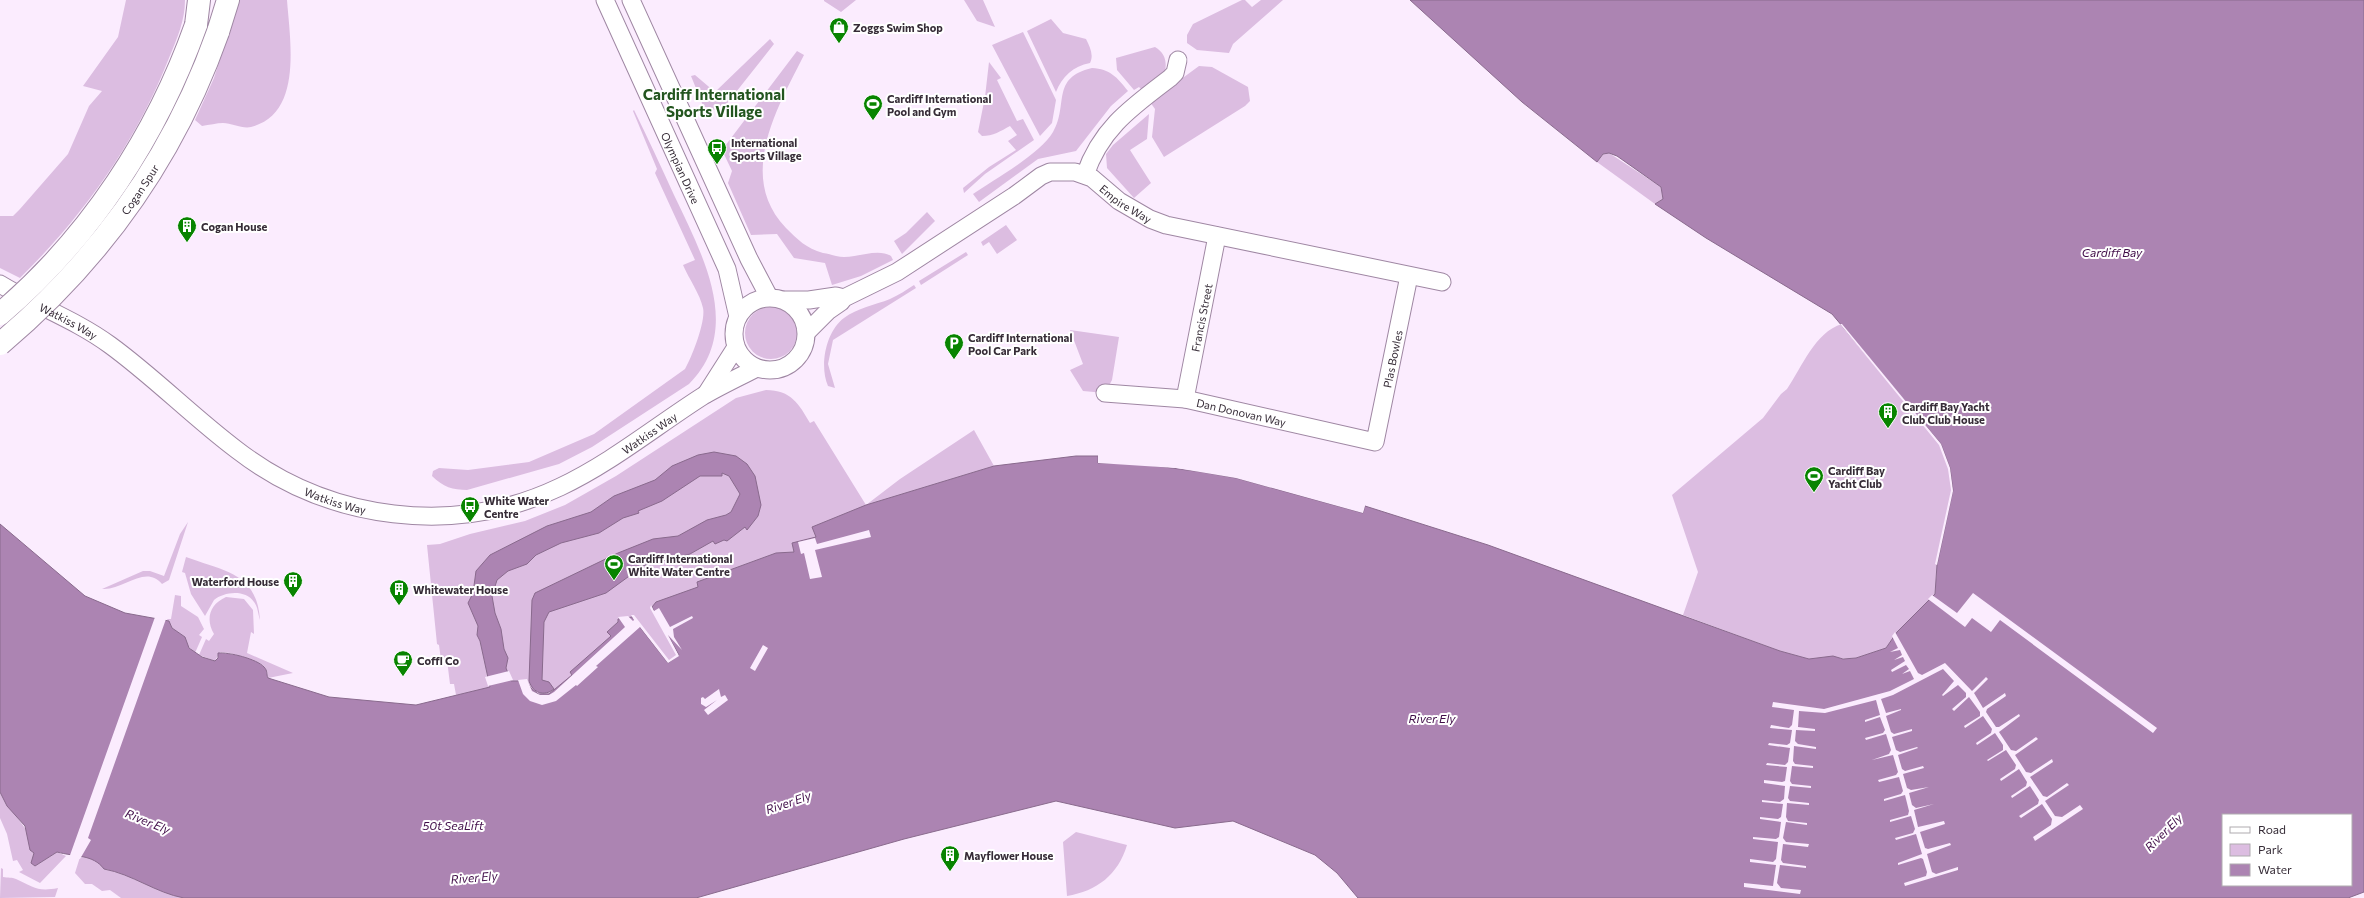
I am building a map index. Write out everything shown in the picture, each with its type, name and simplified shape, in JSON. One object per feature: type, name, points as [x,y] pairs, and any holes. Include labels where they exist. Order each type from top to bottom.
[{"type":"main road","name":"Cogan Spur","points":[[0,314],[68,247],[129,165],[168,95],[196,25],[199,0]]},
{"type":"main road","name":"Cogan Spur","points":[[0,344],[64,285],[125,213],[170,142],[202,76],[228,0]]},
{"type":"street","name":"Olympian Drive","points":[[605,0],[727,270],[738,317]]},
{"type":"street","name":"Olympian Drive","points":[[631,0],[749,260],[777,299]]},
{"type":"street","points":[[1085,175],[1095,148],[1110,129],[1131,107],[1175,73],[1178,60]]},
{"type":"street","name":"Empire Way","points":[[807,332],[816,321],[842,302],[844,298],[880,283],[916,261],[1041,176],[1057,170],[1085,175],[1097,182],[1119,200],[1150,219],[1168,225],[1442,282]]},
{"type":"street","name":"Francis Street","points":[[1185,399],[1217,236]]},
{"type":"street","name":"Plas Bowles","points":[[1374,442],[1409,276]]},
{"type":"street","name":"Watkiss Way","points":[[0,284],[78,324],[103,340],[237,451],[262,467],[297,487],[324,499],[374,512],[417,516],[460,515],[485,512],[535,497],[585,474],[704,396],[757,368]]},
{"type":"street","name":"Empire Way","points":[[777,299],[809,300],[836,296],[844,298]]},
{"type":"street","points":[[777,299],[796,308],[804,319],[807,332],[804,347],[792,364],[774,370],[757,368],[741,356],[736,346],[734,331],[738,317],[751,303],[777,299]]},
{"type":"street","name":"Watkiss Way","points":[[704,396],[736,346]]},
{"type":"street","name":"Dan Donovan Way","points":[[1105,392],[1185,399],[1374,442]]},
{"type":"green space","points":[[126,0],[185,0],[184,15],[178,36],[156,89],[141,119],[106,176],[66,229],[20,278],[0,268],[0,216],[13,216],[68,154],[89,106],[102,91],[83,86],[118,37]]},
{"type":"green space","points":[[239,0],[287,0],[291,55],[290,74],[286,92],[279,107],[268,119],[251,127],[223,123],[202,126],[195,120],[214,78]]},
{"type":"green space","points":[[824,0],[856,0],[841,12],[824,1]]},
{"type":"green space","points":[[964,0],[983,0],[995,27],[977,21]]},
{"type":"green space","points":[[1242,0],[1245,0],[1252,7],[1261,0],[1283,0],[1233,44],[1229,53],[1197,50],[1187,43],[1187,35],[1193,24]]},
{"type":"green space","points":[[1051,19],[1063,33],[1086,39],[1092,54],[1090,63],[1084,64],[1069,73],[1061,82],[1056,92],[1027,31]]},
{"type":"green space","points":[[1023,32],[1056,100],[1052,123],[1040,136],[992,45]]},
{"type":"green space","points":[[770,39],[774,44],[721,111],[704,108],[691,76],[695,75],[715,92]]},
{"type":"green space","points":[[1155,47],[1163,55],[1166,64],[1165,72],[1142,90],[1139,87],[1134,90],[1117,70],[1116,58]]},
{"type":"green space","points":[[797,51],[804,55],[783,97],[766,142],[763,164],[764,186],[771,208],[794,236],[807,246],[817,251],[844,257],[880,253],[891,256],[893,260],[861,276],[832,285],[825,263],[794,258],[777,234],[751,235],[728,183],[732,171],[722,150]]},
{"type":"green space","points":[[989,62],[1001,78],[997,80],[1017,121],[1023,119],[1034,140],[985,174],[964,193],[963,188],[989,167],[1016,150],[1008,141],[1017,135],[1010,126],[990,135],[982,136],[978,132],[985,97]]},
{"type":"green space","points":[[1199,66],[1212,67],[1248,87],[1250,101],[1245,106],[1164,157],[1152,137],[1155,109],[1150,102]]},
{"type":"green space","points":[[1092,68],[1104,70],[1113,75],[1128,91],[1111,106],[1076,151],[1038,159],[979,202],[973,194],[1016,166],[1047,140],[1058,122],[1065,86],[1070,78]]},
{"type":"green space","points":[[634,110],[706,266],[713,291],[716,316],[714,340],[705,363],[689,384],[592,447],[559,464],[467,490],[444,485],[432,476],[433,471],[439,468],[468,470],[529,462],[594,434],[685,369],[698,339],[703,314],[703,308],[699,297],[683,265],[695,260],[655,173],[657,169],[633,111]]},
{"type":"green space","points":[[1149,114],[1147,139],[1130,150],[1151,183],[1134,198],[1107,168],[1106,154],[1113,145]]},
{"type":"green space","points":[[1609,153],[1661,187],[1663,199],[1655,204],[1597,162],[1603,154]]},
{"type":"green space","points":[[927,212],[935,221],[902,254],[894,241],[906,233]]},
{"type":"green space","points":[[1006,225],[1017,240],[997,254],[989,242],[983,246],[981,242]]},
{"type":"green space","points":[[966,252],[968,255],[921,285],[919,281]]},
{"type":"green space","points":[[914,285],[916,288],[833,340],[828,364],[835,388],[828,386],[825,378],[824,359],[829,340],[838,324],[849,315],[866,307],[890,299]]},
{"type":"green space","points":[[766,307],[776,307],[790,314],[797,328],[797,338],[790,352],[776,359],[766,359],[756,355],[749,348],[745,338],[745,328],[749,318],[756,311]]},
{"type":"green space","name":"Cardiff Bay Yacht Club","points":[[1842,324],[1937,436],[1946,456],[1953,491],[1937,565],[1935,594],[1897,632],[1886,648],[1856,658],[1809,659],[1780,651],[1683,615],[1698,572],[1672,495],[1763,418],[1781,394],[1787,389],[1817,342],[1832,328]]},
{"type":"green space","points":[[1070,330],[1119,337],[1112,380],[1105,393],[1083,391],[1070,370],[1083,364]]},
{"type":"green space","name":"Cardiff International White Water Centre","points":[[766,390],[782,392],[788,395],[798,404],[810,423],[814,421],[866,505],[900,479],[974,430],[994,466],[867,505],[673,722],[477,691],[456,695],[454,684],[450,684],[447,660],[441,660],[439,645],[437,644],[427,545],[440,544],[470,534],[525,521],[565,505],[616,476],[736,398]]},
{"type":"green space","points":[[188,522],[169,580],[162,584],[155,579],[141,577],[110,589],[102,589],[143,571],[150,571],[164,576],[180,534]]},
{"type":"green space","points":[[186,557],[225,571],[236,576],[245,583],[253,592],[258,604],[260,620],[254,602],[245,595],[234,593],[223,595],[214,600],[205,616],[191,594],[185,573],[182,572]]},
{"type":"green space","points":[[175,595],[181,596],[181,606],[198,617],[204,629],[199,635],[202,637],[195,653],[187,645],[185,637],[172,628],[167,619],[171,619]]},
{"type":"green space","points":[[226,597],[244,599],[253,610],[254,634],[251,632],[247,653],[293,673],[268,678],[262,665],[230,653],[220,652],[215,661],[199,655],[206,639],[209,641],[214,634],[210,623],[211,612],[216,604]]},
{"type":"green space","points":[[0,792],[29,835],[33,845],[34,854],[32,863],[35,866],[57,852],[66,856],[40,883],[19,872],[23,870],[17,860],[13,861],[7,834],[0,818]]},
{"type":"green space","points":[[1076,832],[1127,845],[1118,865],[1105,880],[1088,890],[1067,896],[1063,842]]},
{"type":"green space","points":[[85,856],[98,861],[104,869],[114,871],[174,896],[184,898],[121,898],[110,890],[102,891],[92,884],[85,884],[75,873],[80,857]]},
{"type":"green space","points":[[1,868],[3,869],[3,877],[14,878],[40,889],[58,888],[55,897],[0,898]]},
{"type":"water","points":[[1410,0],[2364,0],[2364,892],[2348,898],[1358,898],[1337,873],[1315,855],[1233,821],[1175,828],[1056,801],[904,839],[696,898],[184,898],[174,896],[114,871],[104,869],[100,864],[89,858],[57,852],[35,866],[31,863],[34,853],[30,850],[25,826],[7,806],[0,792],[0,524],[85,596],[125,613],[169,621],[172,628],[185,637],[189,648],[202,657],[215,661],[218,658],[218,653],[229,654],[255,661],[264,667],[268,678],[329,697],[416,705],[490,687],[480,641],[477,635],[478,626],[468,603],[473,593],[476,571],[490,555],[547,526],[591,512],[614,496],[655,480],[672,466],[698,455],[714,452],[736,456],[747,464],[755,476],[761,505],[758,516],[747,530],[745,527],[727,541],[724,540],[715,544],[713,541],[690,554],[643,566],[606,593],[549,612],[544,622],[542,680],[549,682],[554,689],[546,693],[536,691],[529,681],[532,600],[535,593],[618,553],[653,539],[678,536],[707,520],[726,515],[731,512],[740,494],[729,476],[722,473],[722,476],[700,476],[662,501],[638,511],[639,513],[623,518],[599,533],[561,543],[536,555],[527,564],[508,571],[497,580],[492,596],[495,613],[501,629],[504,649],[508,658],[506,668],[511,681],[527,681],[530,687],[538,694],[549,694],[572,675],[570,672],[611,636],[607,632],[618,622],[618,619],[632,617],[668,663],[679,655],[652,607],[656,602],[698,587],[697,582],[776,553],[794,552],[792,543],[816,537],[812,527],[866,505],[994,466],[1076,456],[1098,456],[1098,463],[1141,464],[1236,478],[1363,513],[1365,506],[1488,545],[1780,651],[1809,659],[1833,656],[1843,659],[1856,658],[1886,648],[1897,632],[1935,594],[1937,565],[1953,490],[1950,468],[1941,444],[1832,314],[1706,238],[1655,204],[1663,199],[1661,187],[1617,156],[1609,153],[1603,154],[1597,162],[1522,102]]},
{"type":"pier","points":[[1840,324],[1842,324],[1941,444],[1950,468],[1953,491],[1937,565],[1935,564],[1951,490],[1948,469],[1939,445]]},
{"type":"pier","points":[[1098,456],[1100,456],[1100,461],[1141,462],[1237,476],[1362,511],[1363,506],[1365,506],[1363,513],[1236,478],[1176,468],[1098,463]]},
{"type":"pier","points":[[869,530],[871,537],[815,550],[822,577],[810,579],[804,553],[801,554],[798,542],[815,538],[817,544]]},
{"type":"pier","points":[[1973,593],[2157,728],[2153,733],[2000,620],[1991,632],[1972,618],[1965,627],[1928,599],[1932,595],[1957,613]]},
{"type":"pier","points":[[651,605],[654,611],[659,608],[670,627],[692,616],[693,618],[673,629],[674,637],[682,650],[668,635],[679,656],[668,663],[640,627],[596,666],[598,667],[577,686],[576,685],[556,701],[542,705],[530,701],[523,694],[518,680],[527,679],[532,691],[540,695],[549,695],[554,692],[625,627],[618,617],[628,616],[633,621],[634,620],[631,615],[634,615],[669,660],[676,655],[650,608]]},
{"type":"pier","points":[[155,617],[166,619],[88,838],[91,840],[80,859],[69,858]]},
{"type":"pier","points":[[1895,632],[1918,673],[1922,675],[1945,663],[1972,691],[1986,677],[1988,679],[1974,693],[1983,708],[2005,693],[2006,696],[1987,709],[1986,712],[1996,727],[1999,727],[2019,714],[2020,716],[1999,732],[2011,750],[2016,751],[2036,737],[2038,739],[2015,755],[2026,772],[2031,773],[2052,759],[2053,762],[2030,777],[2043,796],[2047,797],[2067,783],[2069,785],[2045,801],[2055,816],[2062,817],[2080,805],[2083,809],[2035,841],[2033,837],[2051,825],[2052,819],[2042,804],[2021,818],[2019,816],[2038,804],[2039,800],[2030,786],[2012,798],[2011,796],[2026,786],[2027,782],[2019,769],[2001,781],[2000,779],[2015,769],[2016,765],[2006,750],[1988,761],[1987,760],[2003,750],[2003,745],[1995,733],[1977,745],[1976,743],[1991,733],[1992,729],[1983,716],[1965,728],[1964,726],[1980,716],[1980,712],[1969,697],[1954,711],[1952,709],[1966,697],[1966,693],[1958,685],[1943,696],[1942,695],[1954,681],[1943,669],[1893,695],[1881,699],[1886,713],[1901,709],[1886,716],[1891,732],[1894,734],[1912,729],[1912,731],[1892,737],[1896,750],[1900,752],[1918,748],[1898,755],[1902,769],[1905,771],[1923,766],[1924,768],[1903,774],[1907,788],[1911,790],[1929,787],[1909,793],[1912,805],[1916,808],[1934,804],[1914,810],[1918,827],[1944,821],[1945,824],[1920,832],[1925,848],[1928,849],[1950,843],[1951,845],[1927,854],[1932,872],[1936,874],[1958,867],[1958,870],[1905,886],[1904,883],[1926,876],[1927,872],[1923,859],[1921,858],[1898,865],[1898,863],[1922,854],[1916,834],[1896,840],[1895,838],[1913,833],[1915,829],[1911,816],[1890,822],[1890,820],[1908,815],[1909,811],[1905,795],[1884,801],[1884,799],[1901,794],[1903,791],[1899,777],[1879,782],[1878,780],[1896,775],[1898,772],[1893,755],[1872,760],[1889,754],[1891,750],[1886,734],[1866,740],[1865,738],[1883,733],[1885,730],[1880,717],[1865,722],[1865,720],[1880,715],[1876,700],[1825,713],[1799,711],[1798,727],[1815,729],[1815,731],[1796,730],[1795,741],[1798,744],[1816,747],[1816,749],[1794,746],[1793,761],[1795,764],[1813,766],[1813,768],[1792,766],[1790,781],[1792,784],[1811,786],[1811,788],[1790,786],[1788,798],[1790,801],[1809,803],[1809,805],[1787,803],[1786,817],[1788,821],[1807,823],[1807,825],[1786,822],[1783,838],[1786,842],[1809,844],[1808,847],[1783,844],[1781,860],[1783,863],[1806,866],[1806,868],[1780,865],[1777,883],[1781,888],[1801,890],[1800,894],[1744,887],[1744,883],[1773,886],[1776,865],[1750,862],[1750,859],[1773,862],[1776,859],[1778,842],[1753,839],[1753,837],[1776,839],[1779,837],[1781,822],[1760,819],[1760,817],[1778,819],[1781,817],[1783,804],[1762,802],[1762,800],[1780,802],[1784,799],[1785,786],[1764,783],[1764,780],[1785,781],[1787,767],[1766,765],[1767,763],[1785,765],[1788,762],[1790,748],[1768,745],[1769,743],[1787,745],[1790,743],[1792,730],[1770,728],[1771,725],[1789,728],[1792,725],[1794,710],[1772,707],[1773,702],[1824,709],[1890,691],[1914,679],[1910,671],[1902,674],[1909,669],[1906,665],[1892,672],[1891,670],[1905,661],[1903,657],[1894,660],[1902,655],[1900,650],[1890,652],[1898,648],[1892,636]]},
{"type":"pier","points":[[763,645],[768,648],[755,671],[750,668]]},
{"type":"pier","points":[[509,671],[513,680],[488,686],[485,677]]},
{"type":"pier","points":[[719,689],[721,697],[725,695],[728,700],[708,715],[704,710],[717,700],[706,707],[701,704],[701,698],[703,697],[705,699]]},
{"type":"place","name":"Zoggs Swim Shop","points":[[839,44]]},
{"type":"place","name":"Cardiff International Pool and Gym","points":[[873,121]]},
{"type":"place","name":"International Sports Village","points":[[717,165]]},
{"type":"place","name":"Cogan House","points":[[187,243]]},
{"type":"place","name":"Cardiff International Pool Car Park","points":[[954,360]]},
{"type":"place","name":"Cardiff Bay Yacht Club Club House","points":[[1888,429]]},
{"type":"place","name":"Cardiff Bay Yacht Club","points":[[1814,493]]},
{"type":"place","name":"White Water Centre","points":[[470,523]]},
{"type":"place","name":"Cardiff International White Water Centre","points":[[614,581]]},
{"type":"place","name":"Waterford House","points":[[293,598]]},
{"type":"place","name":"Whitewater House","points":[[399,606]]},
{"type":"place","name":"Coffi Co","points":[[403,677]]},
{"type":"place","name":"Mayflower House","points":[[950,872]]},
{"type":"district","name":"Cardiff International Sports Village","points":[[714,102]]},
{"type":"water label","name":"Cardiff Bay","points":[[2112,252]]},
{"type":"water label","name":"River Ely","points":[[1432,718]]},
{"type":"water label","name":"River Ely","points":[[788,802]]},
{"type":"water label","name":"River Ely","points":[[148,821]]},
{"type":"water label","name":"50t SeaLift","points":[[453,825]]},
{"type":"water label","name":"River Ely","points":[[2163,832]]},
{"type":"water label","name":"River Ely","points":[[474,877]]}]
